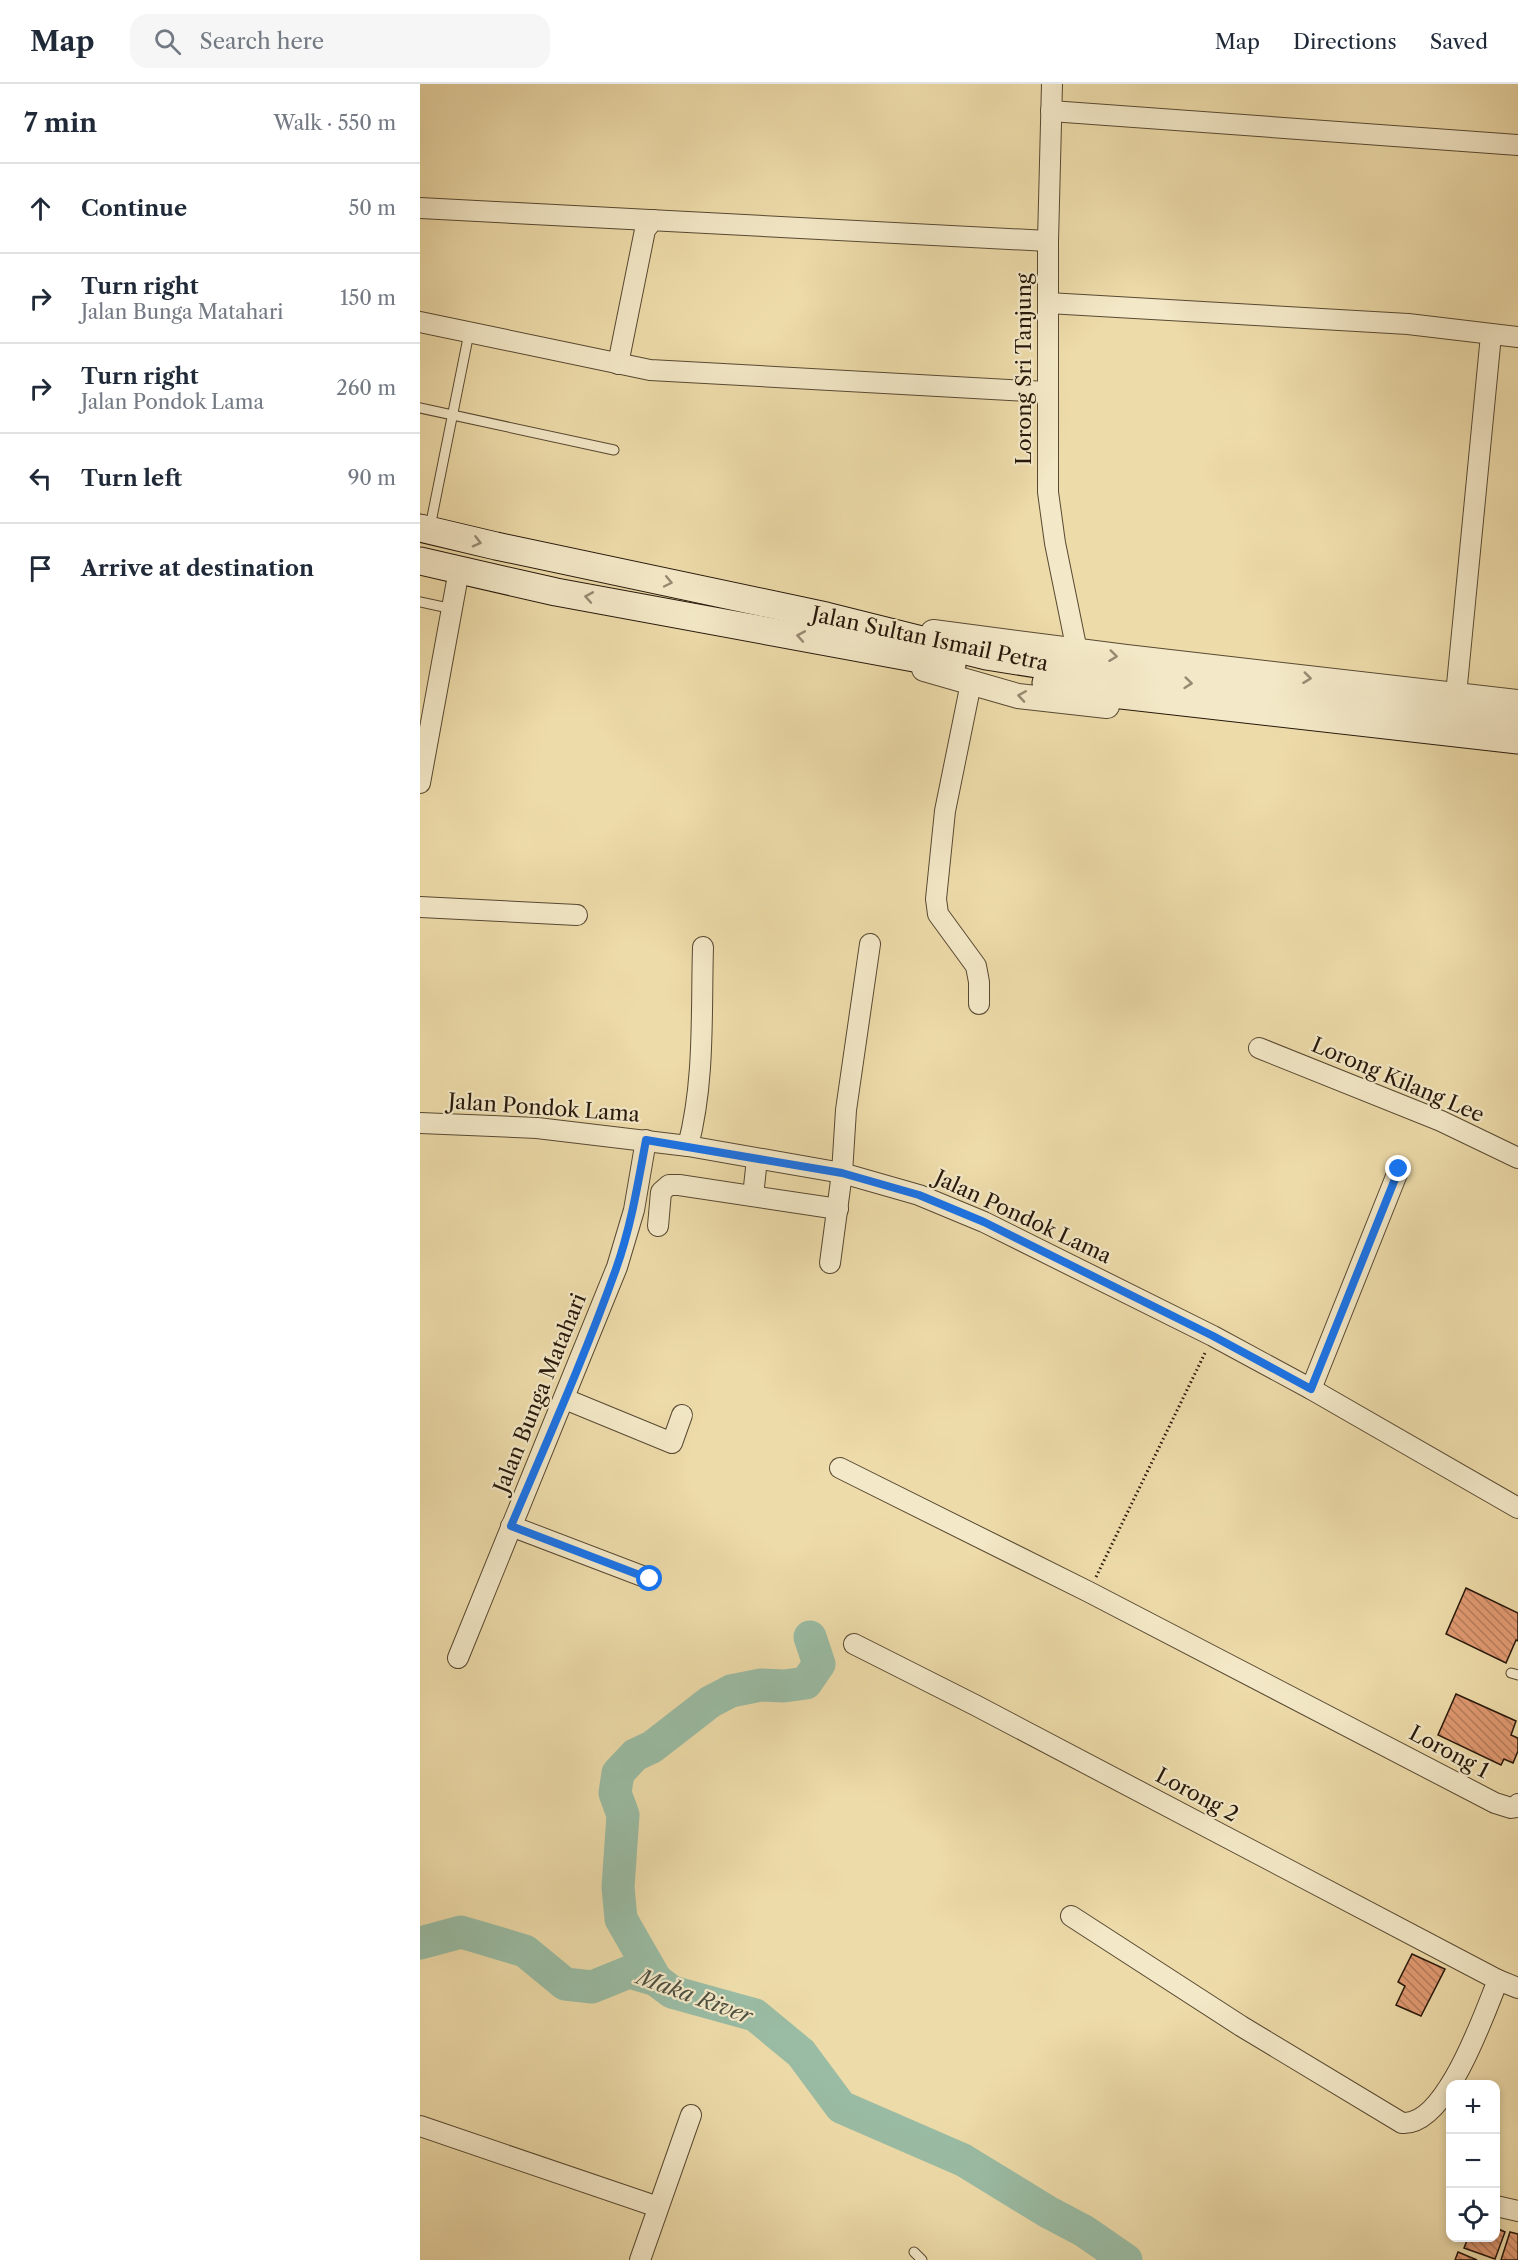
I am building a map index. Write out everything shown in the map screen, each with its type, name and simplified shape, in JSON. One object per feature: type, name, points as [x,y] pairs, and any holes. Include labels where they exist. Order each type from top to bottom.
[{"type":"main road","name":"Jalan Sultan Ismail Petra","points":[[425,529],[826,616],[986,656],[1518,740]]},
{"type":"main road","name":"Jalan Sultan Ismail Petra","points":[[420,561],[556,592],[844,644],[1518,720]]},
{"type":"street","name":"Lorong Sri Tanjung","points":[[1052,84],[1046,392],[1048,492],[1055,543],[1084,671]]},
{"type":"street","points":[[1051,111],[1518,145]]},
{"type":"street","points":[[420,208],[1048,242]]},
{"type":"street","points":[[618,364],[645,230],[653,220]]},
{"type":"street","points":[[1048,303],[1408,324],[1518,337]]},
{"type":"street","points":[[420,322],[618,364],[674,373],[1046,392]]},
{"type":"street","points":[[1456,695],[1491,335]]},
{"type":"street","points":[[420,783],[459,570]]},
{"type":"street","points":[[844,644],[1018,696],[1518,752]]},
{"type":"street","points":[[1084,671],[1456,695],[1518,702]]},
{"type":"street","points":[[971,683],[945,811],[936,899],[938,915],[976,966],[979,1004]]},
{"type":"street","points":[[420,907],[577,915]]},
{"type":"street","points":[[830,1263],[842,1173],[846,1110],[870,944]]},
{"type":"street","points":[[688,1146],[699,1089],[703,947]]},
{"type":"street","name":"Lorong Kilang Lee","points":[[1259,1048],[1441,1121],[1518,1158]]},
{"type":"street","name":"Jalan Pondok Lama","points":[[420,1124],[537,1128],[646,1140],[842,1173],[919,1195],[984,1222],[1213,1336],[1311,1389],[1518,1508]]},
{"type":"street","name":"Jalan Bunga Matahari","points":[[458,1658],[617,1268],[634,1210],[646,1140]]},
{"type":"street","points":[[753,1196],[757,1158]]},
{"type":"street","points":[[1311,1389],[1399,1169]]},
{"type":"street","points":[[658,1226],[661,1192],[669,1185],[838,1209]]},
{"type":"street","points":[[565,1399],[672,1443],[682,1415]]},
{"type":"street","name":"Lorong 1","points":[[840,1468],[1089,1592],[1495,1803],[1511,1808],[1517,1807],[1518,1804]]},
{"type":"street","points":[[511,1526],[650,1579]]},
{"type":"street","name":"Lorong 2","points":[[854,1644],[975,1705],[1498,1980],[1518,1988]]},
{"type":"street","points":[[1071,1916],[1241,2026],[1402,2122],[1411,2124],[1419,2121],[1437,2105],[1471,2049],[1498,1980]]},
{"type":"street","points":[[640,2260],[691,2115]]},
{"type":"street","points":[[420,2126],[658,2207]]},
{"type":"street","points":[[1500,2207],[1518,2211]]},
{"type":"lane","points":[[425,529],[469,333]]},
{"type":"lane","points":[[420,408],[614,450]]},
{"type":"lane","points":[[420,602],[453,609]]},
{"type":"lane","points":[[914,2252],[922,2260]]},
{"type":"path","points":[[1089,1592],[1213,1336]]},
{"type":"building","points":[[1466,1588],[1518,1613],[1518,1641],[1516,1640],[1506,1663],[1446,1634]]},
{"type":"building","points":[[1456,1694],[1516,1721],[1511,1735],[1518,1738],[1518,1751],[1513,1763],[1504,1759],[1501,1765],[1438,1735]]},
{"type":"building","points":[[1412,1954],[1445,1969],[1421,2016],[1396,2005],[1405,1986],[1398,1982]]},
{"type":"building","points":[[1500,2230],[1505,2232],[1495,2259],[1464,2248],[1466,2242],[1500,2242]]},
{"type":"building","points":[[1510,2232],[1518,2234],[1518,2260],[1501,2260]]},
{"type":"building","points":[[1458,2252],[1477,2260],[1455,2260]]},
{"type":"waterway","points":[[656,1980],[621,1919],[618,1887],[623,1815],[615,1793],[618,1773],[635,1755],[652,1747],[710,1702],[731,1691],[761,1685],[784,1686],[806,1683],[819,1664],[810,1637]]},
{"type":"waterway","name":"Maka River","points":[[420,1943],[461,1932],[525,1951],[565,1984],[592,1987],[629,1972],[656,1980],[672,1992],[755,2015],[801,2053],[841,2107],[963,2160],[1048,2212],[1084,2231],[1126,2260]]},
{"type":"route","points":[[650,1579],[511,1526],[617,1268],[634,1210],[646,1140],[842,1173],[919,1195],[984,1222],[1213,1336],[1311,1389],[1399,1169]]}]
